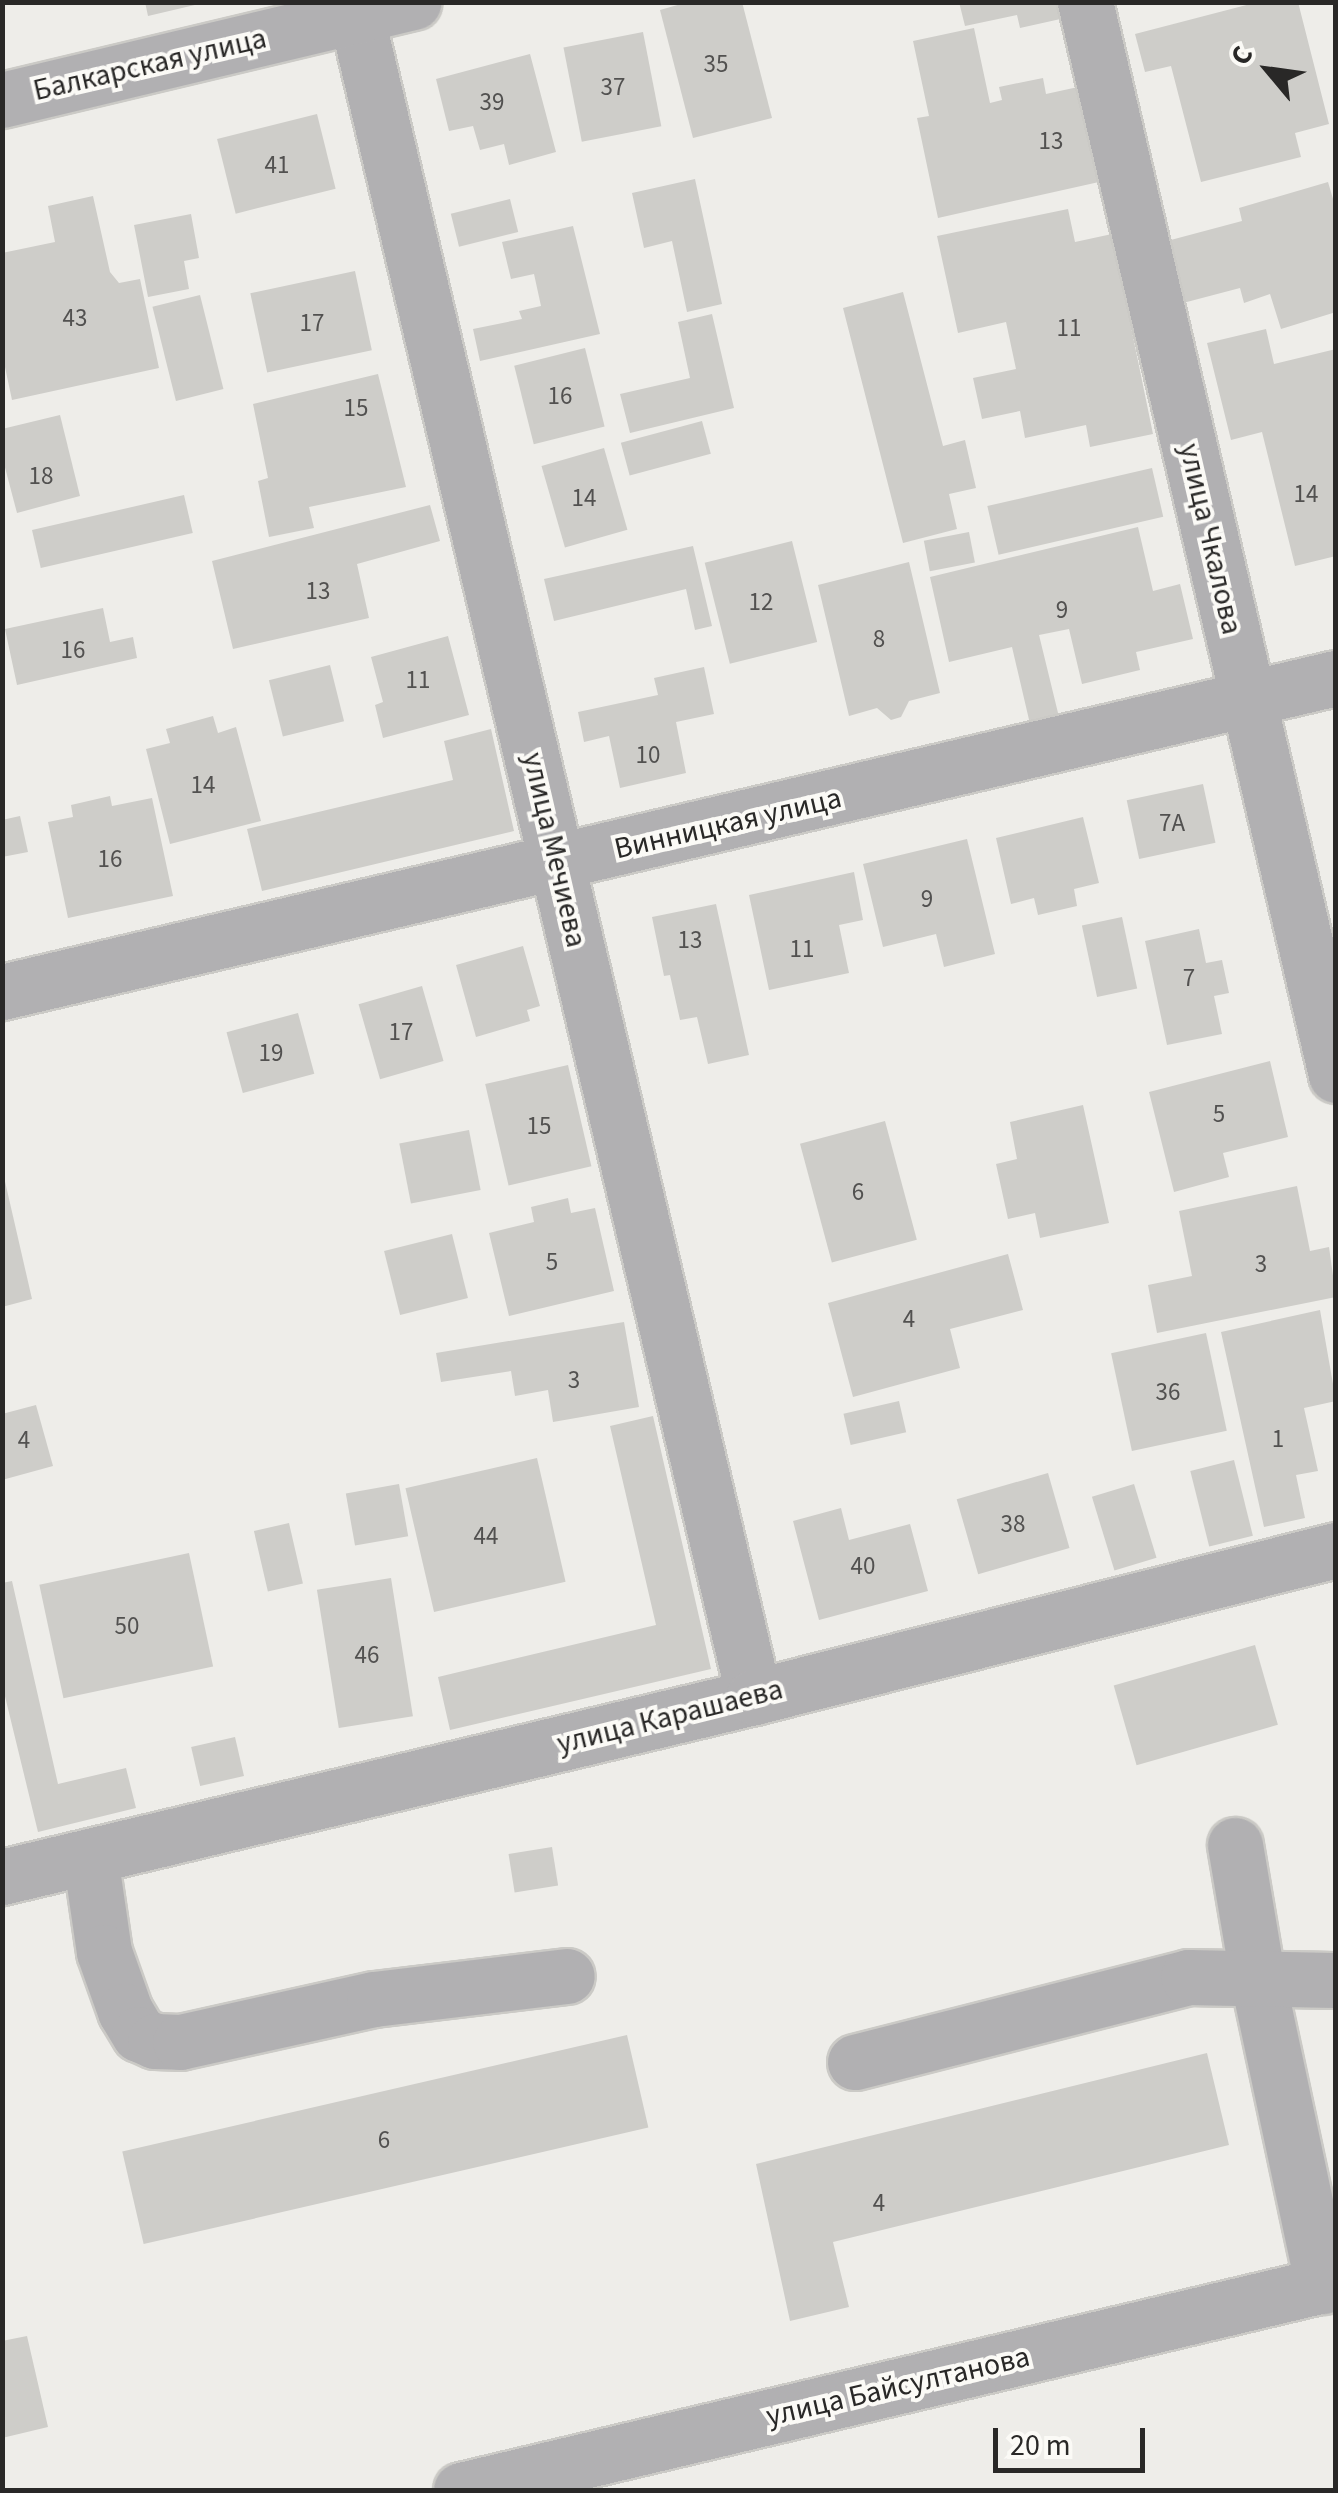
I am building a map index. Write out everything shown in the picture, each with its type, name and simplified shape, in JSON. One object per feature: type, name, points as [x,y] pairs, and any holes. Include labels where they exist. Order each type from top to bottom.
[{"type":"street","name":"Балкарская улица","points":[[2,100],[355,10],[414,2]]},
{"type":"street","name":"улица Чкалова","points":[[1084,2],[1336,1076]]},
{"type":"street","name":"улица Мечиева","points":[[355,10],[754,1697]]},
{"type":"street","name":"Винницкая улица","points":[[2,992],[1336,678]]},
{"type":"street","name":"улица Карашаева","points":[[2,1877],[754,1697],[1336,1550]]},
{"type":"street","points":[[1235,1846],[1258,1981],[1329,2284]]},
{"type":"street","points":[[90,1856],[104,1952],[138,2034],[156,2042],[180,2042],[374,1999],[567,1976]]},
{"type":"street","points":[[855,2062],[1188,1977],[1336,1980]]},
{"type":"street","name":"улица Байсултанова","points":[[461,2490],[565,2478],[1329,2284]]},
{"type":"building","points":[[145,2],[198,2],[199,4],[148,16]]},
{"type":"building","points":[[688,2],[742,2],[772,118],[693,138],[660,10]]},
{"type":"building","points":[[959,2],[1062,2],[1065,18],[1020,28],[1017,15],[965,26]]},
{"type":"building","points":[[1258,2],[1298,2],[1329,124],[1295,133],[1301,157],[1201,182],[1171,66],[1145,72],[1135,34]]},
{"type":"building","points":[[974,28],[990,103],[1002,100],[999,87],[1043,78],[1046,94],[1078,87],[1099,182],[938,218],[917,118],[929,116],[913,41]]},
{"type":"building","points":[[643,32],[661,126],[582,142],[563,47]]},
{"type":"building","points":[[530,54],[556,152],[509,165],[504,144],[480,150],[473,126],[449,131],[436,79]]},
{"type":"building","points":[[317,114],[336,189],[236,214],[217,139]]},
{"type":"building","points":[[695,179],[722,304],[687,312],[672,241],[644,248],[632,193]]},
{"type":"building","points":[[1328,182],[1336,209],[1336,312],[1281,329],[1270,294],[1244,303],[1240,288],[1183,303],[1167,241],[1242,221],[1239,208]]},
{"type":"building","points":[[93,196],[110,272],[119,283],[140,279],[159,368],[12,400],[2,353],[2,253],[55,242],[48,206]]},
{"type":"building","points":[[510,199],[518,232],[459,247],[451,214]]},
{"type":"building","points":[[1068,209],[1075,242],[1112,234],[1153,434],[1090,447],[1086,425],[1025,438],[1020,411],[982,419],[973,378],[1016,369],[1006,322],[958,333],[937,236]]},
{"type":"building","points":[[191,214],[199,258],[184,261],[189,289],[148,297],[134,225]]},
{"type":"building","points":[[573,226],[600,334],[480,361],[473,329],[522,319],[519,311],[541,306],[534,274],[511,279],[502,242]]},
{"type":"building","points":[[355,271],[372,350],[267,372],[250,293]]},
{"type":"building","points":[[903,292],[943,446],[965,440],[976,488],[949,494],[957,529],[903,543],[843,308]]},
{"type":"building","points":[[200,295],[223,389],[176,401],[152,307]]},
{"type":"building","points":[[712,314],[734,408],[630,433],[620,394],[690,378],[678,322]]},
{"type":"building","points":[[1266,329],[1274,364],[1336,349],[1336,556],[1295,566],[1262,432],[1231,440],[1207,343]]},
{"type":"building","points":[[585,348],[605,427],[534,444],[514,366]]},
{"type":"building","points":[[378,374],[406,487],[309,507],[314,528],[269,537],[258,481],[268,478],[253,404]]},
{"type":"building","points":[[60,415],[80,496],[17,513],[2,456],[2,429]]},
{"type":"building","points":[[702,421],[711,454],[630,476],[621,443]]},
{"type":"building","points":[[604,448],[627,530],[565,548],[542,466]]},
{"type":"building","points":[[1152,468],[1163,517],[999,555],[987,506]]},
{"type":"building","points":[[184,495],[193,533],[41,568],[32,530]]},
{"type":"building","points":[[430,505],[440,541],[357,564],[369,618],[233,649],[212,561]]},
{"type":"building","points":[[1138,527],[1153,591],[1180,584],[1193,639],[1136,652],[1140,670],[1082,684],[1069,629],[1039,635],[1059,717],[1030,724],[1012,647],[949,662],[930,577]]},
{"type":"building","points":[[969,532],[975,562],[930,571],[924,541]]},
{"type":"building","points":[[792,541],[817,642],[730,664],[705,563]]},
{"type":"building","points":[[693,546],[712,626],[695,630],[686,589],[554,621],[544,579]]},
{"type":"building","points":[[909,562],[940,693],[909,701],[901,717],[891,720],[877,708],[849,716],[818,585]]},
{"type":"building","points":[[103,608],[110,642],[133,637],[137,658],[17,685],[5,629]]},
{"type":"building","points":[[448,636],[469,715],[383,738],[375,705],[383,702],[371,657]]},
{"type":"building","points":[[330,665],[344,721],[283,737],[269,680]]},
{"type":"building","points":[[704,667],[714,714],[676,722],[686,773],[620,788],[609,736],[584,742],[578,712],[658,695],[654,678]]},
{"type":"building","points":[[213,716],[218,733],[236,727],[261,821],[170,844],[146,749],[170,743],[166,729]]},
{"type":"building","points":[[491,729],[514,831],[262,891],[247,829],[453,780],[444,741]]},
{"type":"building","points":[[1203,784],[1215,843],[1139,859],[1127,800]]},
{"type":"building","points":[[110,796],[112,806],[152,798],[173,896],[68,918],[48,822],[73,817],[71,805]]},
{"type":"building","points":[[20,816],[28,852],[2,857],[2,820]]},
{"type":"building","points":[[1083,817],[1099,883],[1074,889],[1077,906],[1038,915],[1034,898],[1011,904],[996,838]]},
{"type":"building","points":[[967,839],[995,954],[944,967],[936,934],[883,947],[863,864]]},
{"type":"building","points":[[854,872],[863,920],[839,925],[849,973],[769,990],[749,895]]},
{"type":"building","points":[[716,904],[749,1055],[708,1064],[697,1017],[680,1020],[670,975],[664,976],[652,917]]},
{"type":"building","points":[[1122,917],[1137,988],[1097,997],[1082,926]]},
{"type":"building","points":[[1199,929],[1206,963],[1222,960],[1229,993],[1214,996],[1222,1034],[1167,1045],[1145,941]]},
{"type":"building","points":[[523,946],[540,1006],[527,1010],[530,1021],[476,1037],[456,965]]},
{"type":"building","points":[[422,986],[443,1061],[380,1079],[359,1004]]},
{"type":"building","points":[[298,1013],[314,1074],[243,1093],[227,1032]]},
{"type":"building","points":[[1270,1061],[1288,1137],[1223,1153],[1229,1177],[1174,1192],[1149,1092]]},
{"type":"building","points":[[568,1065],[591,1166],[509,1185],[485,1084]]},
{"type":"building","points":[[1083,1105],[1109,1223],[1040,1238],[1035,1213],[1008,1219],[996,1164],[1017,1159],[1010,1122]]},
{"type":"building","points":[[885,1121],[917,1240],[832,1263],[800,1144]]},
{"type":"building","points":[[469,1130],[481,1190],[411,1203],[399,1144]]},
{"type":"building","points":[[2,1178],[32,1299],[2,1307]]},
{"type":"building","points":[[1297,1186],[1310,1251],[1329,1247],[1336,1297],[1157,1333],[1148,1285],[1192,1276],[1179,1211]]},
{"type":"building","points":[[568,1198],[571,1213],[595,1208],[614,1291],[509,1316],[489,1233],[534,1222],[531,1207]]},
{"type":"building","points":[[452,1234],[468,1298],[400,1315],[384,1251]]},
{"type":"building","points":[[1008,1254],[1023,1310],[950,1329],[960,1368],[853,1397],[828,1303]]},
{"type":"building","points":[[1320,1310],[1336,1401],[1304,1408],[1318,1471],[1296,1475],[1305,1518],[1264,1527],[1221,1332]]},
{"type":"building","points":[[624,1322],[639,1407],[553,1422],[548,1390],[515,1396],[511,1371],[441,1382],[436,1353]]},
{"type":"building","points":[[1206,1333],[1227,1431],[1132,1451],[1111,1353]]},
{"type":"building","points":[[899,1401],[906,1432],[851,1445],[843,1414]]},
{"type":"building","points":[[36,1405],[53,1466],[2,1480],[2,1414]]},
{"type":"building","points":[[653,1416],[711,1669],[450,1730],[438,1677],[656,1625],[610,1426]]},
{"type":"building","points":[[537,1458],[566,1582],[434,1612],[405,1488]]},
{"type":"building","points":[[1234,1460],[1253,1536],[1209,1547],[1190,1471]]},
{"type":"building","points":[[1048,1473],[1069,1548],[978,1574],[957,1499]]},
{"type":"building","points":[[399,1484],[408,1536],[355,1546],[346,1493]]},
{"type":"building","points":[[1134,1484],[1157,1558],[1114,1570],[1092,1497]]},
{"type":"building","points":[[841,1508],[849,1540],[910,1524],[928,1591],[819,1620],[793,1521]]},
{"type":"building","points":[[289,1523],[303,1583],[268,1592],[254,1531]]},
{"type":"building","points":[[189,1553],[213,1666],[63,1698],[39,1585]]},
{"type":"building","points":[[391,1578],[413,1716],[339,1728],[317,1590]]},
{"type":"building","points":[[12,1581],[58,1784],[126,1768],[136,1808],[38,1832],[2,1684],[2,1583]]},
{"type":"building","points":[[1255,1645],[1278,1725],[1137,1765],[1114,1686]]},
{"type":"building","points":[[235,1737],[244,1776],[200,1786],[191,1747]]},
{"type":"building","points":[[552,1847],[558,1886],[515,1892],[509,1854]]},
{"type":"building","points":[[627,2035],[648,2128],[144,2244],[122,2152]]},
{"type":"building","points":[[1207,2053],[1229,2145],[833,2242],[849,2307],[790,2321],[756,2164]]},
{"type":"building","points":[[27,2336],[48,2427],[2,2438],[2,2341]]}]
